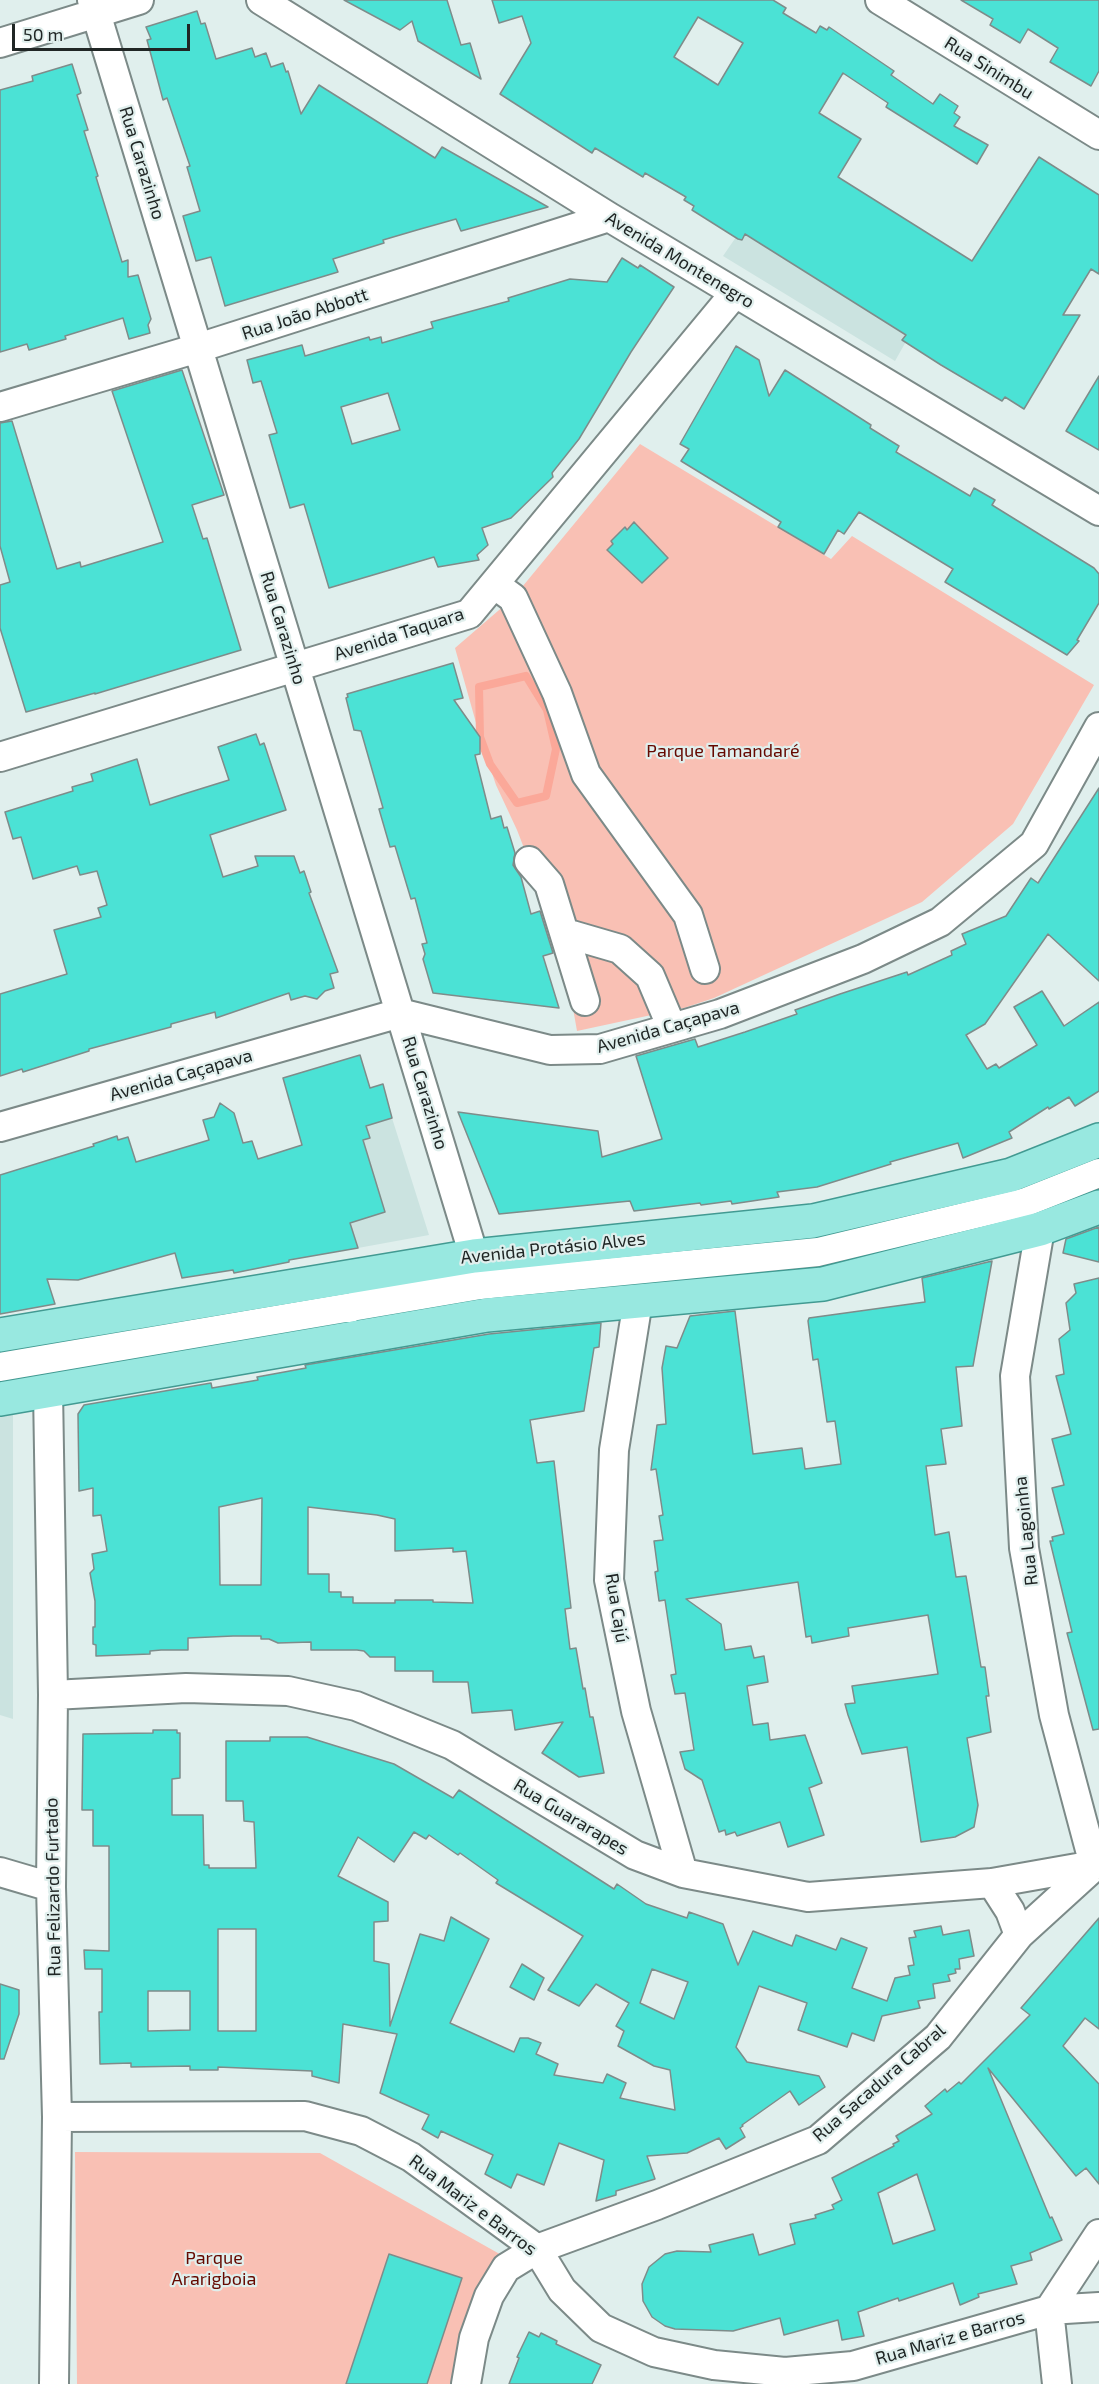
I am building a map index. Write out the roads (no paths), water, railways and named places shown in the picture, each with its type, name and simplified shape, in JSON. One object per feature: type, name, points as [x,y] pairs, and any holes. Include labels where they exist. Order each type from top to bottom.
[{"type":"main road","name":"Avenida Protásio Alves","points":[[0,1335],[474,1256],[813,1221],[1011,1175],[1099,1140]]},
{"type":"main road","points":[[0,1399],[487,1315],[823,1284],[1040,1229],[1099,1207]]},
{"type":"street","points":[[0,43],[94,7],[139,0]]},
{"type":"street","name":"Rua Sinimbu","points":[[879,0],[1099,135]]},
{"type":"street","name":"Avenida Montenegro","points":[[264,1],[609,217],[1099,511]]},
{"type":"street","name":"Rua Carazinho","points":[[94,7],[474,1256]]},
{"type":"street","name":"Rua João Abbott","points":[[0,407],[198,348],[609,217]]},
{"type":"street","name":"Avenida Taquara","points":[[0,757],[469,615],[735,293]]},
{"type":"street","points":[[494,584],[513,598],[557,693],[586,774],[688,915],[705,969]]},
{"type":"street","name":"Avenida Caçapava","points":[[0,1127],[400,1013],[550,1050],[600,1049],[720,1014],[863,959],[940,922],[1034,844],[1099,727]]},
{"type":"street","points":[[529,861],[549,884],[585,1001]]},
{"type":"street","points":[[565,933],[620,949],[650,976],[672,1028]]},
{"type":"street","points":[[0,1366],[480,1285],[818,1252],[1026,1202],[1099,1173]]},
{"type":"street","name":"Rua Lagoinha","points":[[1040,1229],[1015,1376],[1024,1548],[1054,1714],[1098,1866]]},
{"type":"street","points":[[350,1308],[474,1256]]},
{"type":"street","name":"Rua Cajú","points":[[638,1301],[614,1450],[609,1580],[636,1711],[683,1872]]},
{"type":"street","points":[[350,1308],[487,1315]]},
{"type":"street","name":"Rua Felizardo Furtado","points":[[48,1390],[53,1695],[51,1887],[57,2117],[54,2384]]},
{"type":"street","name":"Rua Guararapes","points":[[53,1695],[186,1688],[288,1691],[356,1706],[452,1745],[635,1855],[683,1872],[808,1897],[992,1882],[1098,1866]]},
{"type":"street","name":"Rua Sacadura Cabral","points":[[466,2384],[474,2338],[489,2296],[506,2268],[537,2249],[657,2205],[818,2140],[938,2037],[1019,1935],[1098,1866]]},
{"type":"street","points":[[0,1872],[51,1887]]},
{"type":"street","points":[[992,1882],[1010,1911],[1019,1935]]},
{"type":"street","name":"Rua Mariz e Barros","points":[[57,2117],[305,2115],[362,2131],[411,2157],[537,2249],[562,2290],[601,2328],[654,2352],[714,2365],[785,2372],[853,2366],[1049,2310],[1099,2307]]},
{"type":"street","points":[[1057,2384],[1049,2310],[1099,2234]]},
{"type":"waterway","points":[[526,676],[547,710],[556,749],[546,796],[517,803],[490,764],[480,737],[479,687],[526,676]]},
{"type":"park label","name":"Parque Tamandaré","points":[[723,751]]},
{"type":"park label","name":"Parque Ararigboia","points":[[214,2268]]}]
